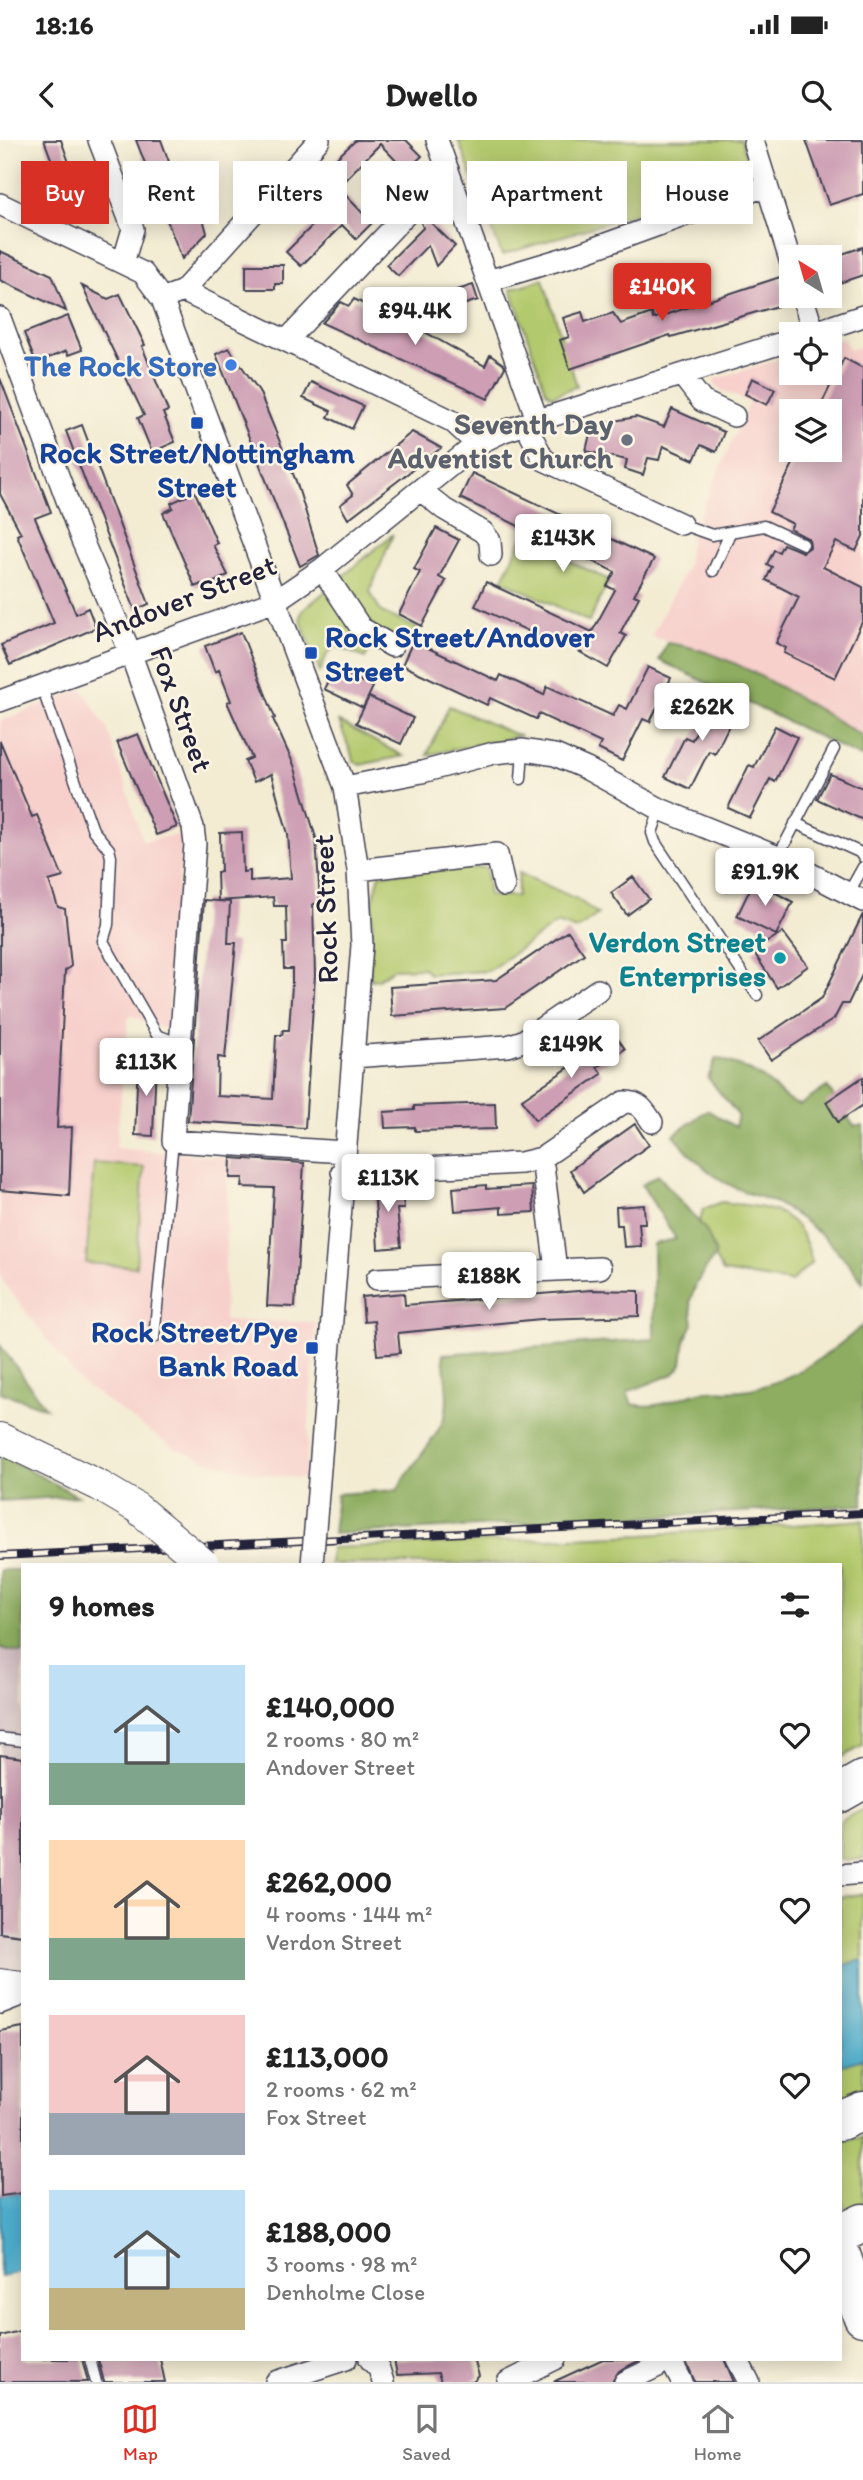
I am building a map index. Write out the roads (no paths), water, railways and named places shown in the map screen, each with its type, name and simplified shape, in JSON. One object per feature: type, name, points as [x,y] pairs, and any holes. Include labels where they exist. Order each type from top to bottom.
[{"type":"highway","points":[[842,1792],[863,1780]]},
{"type":"highway","points":[[842,2120],[863,2111]]},
{"type":"highway","points":[[842,2233],[863,2223]]},
{"type":"highway","points":[[842,2258],[863,2316]]},
{"type":"street","points":[[99,140],[133,229],[123,263]]},
{"type":"street","points":[[183,291],[319,140]]},
{"type":"street","points":[[437,140],[445,161]]},
{"type":"street","points":[[754,142],[785,245]]},
{"type":"street","points":[[453,184],[488,281],[544,460],[681,524]]},
{"type":"street","points":[[488,281],[578,254],[766,186]]},
{"type":"street","points":[[0,204],[143,273],[158,292],[183,291],[288,339],[452,421],[477,444]]},
{"type":"street","points":[[288,339],[397,224]]},
{"type":"street","name":"Rock Street","points":[[158,292],[345,787],[358,870],[362,945],[312,1563]]},
{"type":"street","points":[[842,323],[863,316]]},
{"type":"street","name":"Fox Street","points":[[0,318],[81,538],[130,652],[192,827],[195,844],[178,1043],[173,1141]]},
{"type":"street","name":"Andover Street","points":[[0,701],[275,601],[322,569],[477,444],[531,422],[779,344]]},
{"type":"street","points":[[682,375],[702,401],[734,416]]},
{"type":"street","points":[[422,491],[444,509],[483,531],[491,541],[491,555]]},
{"type":"street","points":[[322,569],[361,628],[393,646]]},
{"type":"street","points":[[345,787],[422,772],[494,752],[523,750],[555,755],[587,769],[660,809],[778,857],[856,897]]},
{"type":"street","points":[[358,870],[497,854],[504,886]]},
{"type":"street","points":[[352,1057],[508,1046],[523,1041],[598,990]]},
{"type":"street","points":[[173,1141],[343,1162],[521,1163],[542,1158],[624,1102],[633,1101],[652,1122]]},
{"type":"street","points":[[542,1158],[556,1270]]},
{"type":"street","points":[[377,1279],[600,1268]]},
{"type":"street","points":[[0,1438],[91,1481],[137,1508],[203,1563]]},
{"type":"street","points":[[842,1875],[863,1873]]},
{"type":"street","points":[[0,1984],[21,1987]]},
{"type":"street","points":[[0,2003],[21,1995]]},
{"type":"street","points":[[276,2382],[340,2361]]},
{"type":"street","points":[[372,2361],[383,2382]]},
{"type":"street","points":[[508,2382],[551,2361]]},
{"type":"street","points":[[738,2361],[749,2382]]},
{"type":"street","points":[[625,2382],[664,2363],[682,2382]]},
{"type":"lane","points":[[681,524],[712,535],[764,526],[803,544]]},
{"type":"lane","points":[[713,571],[730,533]]},
{"type":"lane","points":[[41,685],[93,830],[111,857],[108,925],[103,942],[157,1035],[178,1043]]},
{"type":"lane","points":[[778,857],[834,749]]},
{"type":"lane","points":[[521,779],[523,750]]},
{"type":"lane","points":[[660,809],[652,834],[655,842],[757,995]]},
{"type":"lane","points":[[795,823],[859,852],[863,858]]},
{"type":"lane","points":[[856,897],[863,867]]},
{"type":"lane","points":[[154,1338],[173,1141]]},
{"type":"lane","points":[[0,1738],[21,1741]]},
{"type":"lane","points":[[91,2361],[96,2382]]},
{"type":"water","points":[[863,1960],[863,2059],[842,2065],[842,1965]]},
{"type":"water","points":[[21,2193],[21,2272],[0,2277],[0,2196]]},
{"type":"railway","points":[[0,1556],[863,1513]]},
{"type":"place","name":"The Rock Store","points":[[231,365]]},
{"type":"place","name":"Rock Street/Nottingham Street","points":[[197,423]]},
{"type":"place","name":"Seventh Day Adventist Church","points":[[627,440]]},
{"type":"place","name":"Rock Street/Andover Street","points":[[311,653]]},
{"type":"place","name":"Verdon Street Enterprises","points":[[780,958]]},
{"type":"place","name":"Rock Street/Pye Bank Road","points":[[312,1348]]}]
